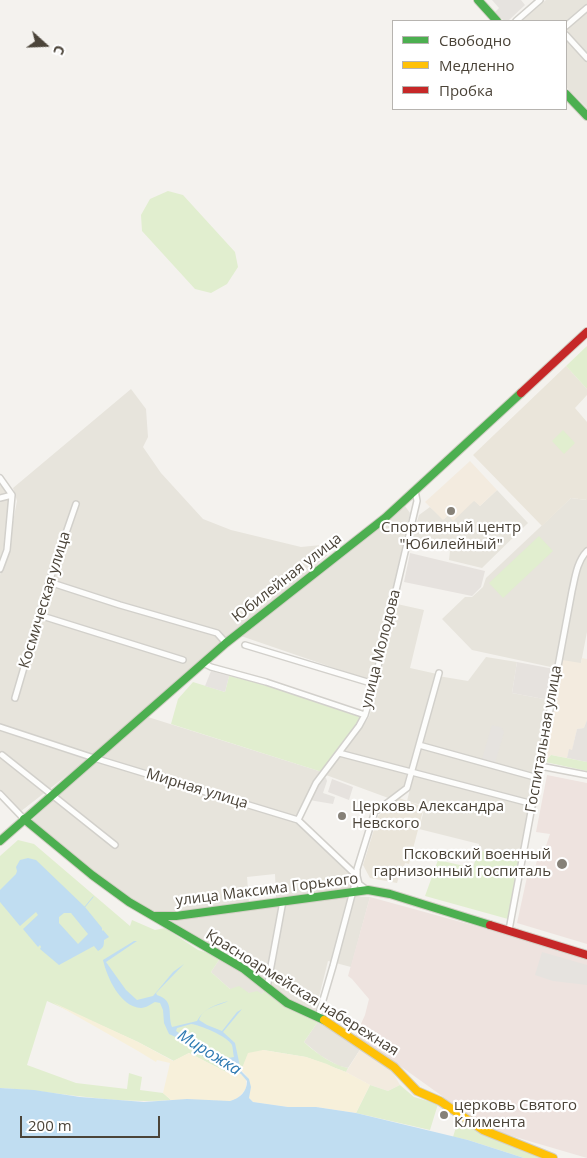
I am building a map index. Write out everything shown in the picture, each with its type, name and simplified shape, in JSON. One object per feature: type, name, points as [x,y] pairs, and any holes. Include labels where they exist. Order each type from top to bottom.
[{"type":"main road","points":[[478,0],[496,20]]},
{"type":"main road","points":[[567,95],[587,116]]},
{"type":"main road","name":"Юбилейная улица","points":[[0,841],[226,643],[385,518],[587,332]]},
{"type":"main road","name":"Красноармейская набережная","points":[[24,819],[92,875],[129,902],[152,915],[166,926],[216,952],[244,970],[276,996],[318,1016],[394,1067],[417,1091],[453,1109],[483,1130],[553,1158]]},
{"type":"main road","name":"улица Максима Горького","points":[[152,915],[176,916],[368,890],[390,894],[587,955]]},
{"type":"street","points":[[517,20],[540,0]]},
{"type":"street","points":[[567,25],[587,8]]},
{"type":"street","points":[[567,36],[587,58]]},
{"type":"street","points":[[0,478],[12,495],[7,550],[0,569]]},
{"type":"street","name":"улица Молодова","points":[[298,820],[316,783],[360,726],[365,715],[417,501],[415,490]]},
{"type":"street","points":[[0,498],[12,495]]},
{"type":"street","name":"Космическая улица","points":[[16,698],[48,582],[76,504]]},
{"type":"street","name":"Госпитальная улица","points":[[509,930],[573,584],[576,570],[584,553],[587,551]]},
{"type":"street","points":[[48,582],[217,633],[226,643]]},
{"type":"street","points":[[39,615],[183,660]]},
{"type":"street","points":[[245,645],[374,684]]},
{"type":"street","points":[[203,664],[266,682],[365,715]]},
{"type":"street","points":[[318,1016],[334,966],[357,870],[375,810],[378,810],[407,788],[439,673]]},
{"type":"street","name":"Мирная улица","points":[[0,727],[94,758],[298,820],[357,876],[359,884],[368,890]]},
{"type":"street","points":[[419,745],[538,778]]},
{"type":"street","points":[[339,753],[533,804]]},
{"type":"street","points":[[2,755],[115,845]]},
{"type":"street","points":[[540,766],[587,775]]},
{"type":"street","name":"Красноармейская набережная","points":[[0,794],[24,819]]},
{"type":"street","points":[[267,988],[283,902]]},
{"type":"shaded area","points":[[492,0],[521,0],[525,5],[509,20],[503,20],[495,12],[499,8]]},
{"type":"shaded area","points":[[546,0],[587,0],[587,108],[567,88],[567,20],[522,20]]},
{"type":"shaded area","points":[[566,366],[587,389],[587,395],[575,408],[587,422],[587,500],[571,498],[542,526],[473,455]]},
{"type":"shaded area","points":[[131,389],[146,409],[148,437],[143,447],[161,473],[203,519],[231,530],[301,547],[341,543],[92,755],[0,725],[0,575],[17,501],[13,488]]},
{"type":"shaded area","points":[[470,461],[497,490],[480,506],[474,501],[453,521],[448,515],[443,520],[425,502]]},
{"type":"shaded area","points":[[0,485],[10,494],[4,546],[0,559]]},
{"type":"shaded area","points":[[497,490],[528,523],[482,568],[449,560],[450,551],[436,547],[436,544],[412,539],[419,515],[430,507],[444,519],[475,500],[480,506]]},
{"type":"shaded area","points":[[571,498],[587,500],[587,632],[581,663],[560,669],[472,650],[442,619],[465,597],[472,597],[483,587],[486,578]]},
{"type":"shaded area","points":[[405,506],[410,513],[372,681],[241,636],[304,587]]},
{"type":"shaded area","points":[[410,553],[485,571],[481,587],[472,596],[404,582]]},
{"type":"shaded area","points":[[397,604],[424,610],[410,668],[437,674],[407,786],[391,799],[326,775],[369,717]]},
{"type":"shaded area","points":[[486,657],[517,662],[512,693],[549,700],[519,861],[478,850],[479,844],[419,829],[425,806],[407,801],[438,676],[468,681]]},
{"type":"shaded area","points":[[582,658],[587,659],[587,720],[584,728],[577,729],[572,751],[569,750],[567,758],[551,755],[545,762],[562,660],[581,663]]},
{"type":"shaded area","points":[[517,662],[554,669],[549,700],[512,693]]},
{"type":"shaded area","points":[[211,671],[229,676],[225,692],[205,686]]},
{"type":"shaded area","points":[[148,717],[322,772],[297,818],[100,757]]},
{"type":"shaded area","points":[[587,720],[587,762],[567,758],[569,749],[572,750],[577,729],[584,728]]},
{"type":"shaded area","points":[[492,725],[501,727],[504,732],[495,763],[482,759]]},
{"type":"shaded area","points":[[0,730],[88,759],[16,815],[0,797]]},
{"type":"shaded area","points":[[95,761],[297,823],[354,877],[350,890],[276,898],[275,874],[247,877],[249,902],[173,912],[156,912],[143,907],[100,877],[32,820]]},
{"type":"shaded area","name":"Псковский военный гарнизонный госпиталь","points":[[547,775],[587,783],[587,944],[517,923],[527,877],[532,878],[541,847],[549,850],[546,846],[550,834],[536,832]]},
{"type":"shaded area","points":[[323,776],[327,781],[323,793],[335,797],[333,804],[309,800]]},
{"type":"shaded area","points":[[332,779],[353,787],[349,800],[328,792]]},
{"type":"shaded area","points":[[399,798],[424,807],[409,864],[405,863],[404,867],[402,867],[397,883],[370,878],[363,865],[378,816]]},
{"type":"shaded area","points":[[346,896],[370,897],[351,967],[328,961],[315,1013],[304,1009],[239,964],[168,924],[170,920]]},
{"type":"shaded area","points":[[370,897],[587,959],[587,1158],[488,1129],[403,1068],[355,1037],[365,1015],[369,999],[348,976]]},
{"type":"shaded area","points":[[542,952],[587,965],[587,985],[553,981],[535,975]]},
{"type":"shaded area","points":[[221,957],[266,988],[262,994],[230,989],[211,972]]},
{"type":"shaded area","points":[[319,1020],[361,1048],[348,1068],[339,1066],[321,1056],[304,1042]]},
{"type":"shaded area","points":[[361,1048],[389,1066],[400,1085],[388,1091],[370,1085],[346,1072]]},
{"type":"green space","points":[[168,191],[183,195],[235,252],[238,267],[227,284],[211,293],[195,289],[142,231],[141,215],[150,199]]},
{"type":"green space","points":[[587,346],[587,389],[566,366]]},
{"type":"green space","points":[[563,430],[575,443],[564,454],[552,441]]},
{"type":"green space","points":[[539,536],[553,551],[503,598],[489,583]]},
{"type":"green space","points":[[229,676],[259,683],[360,717],[357,726],[322,772],[171,724],[178,699],[193,682],[225,692]]},
{"type":"green space","points":[[551,755],[587,762],[587,771],[545,762]]},
{"type":"green space","points":[[18,840],[34,844],[130,926],[132,920],[155,930],[165,928],[198,950],[221,957],[211,972],[230,989],[239,986],[249,993],[257,991],[262,994],[266,988],[319,1020],[304,1042],[324,1058],[348,1068],[346,1072],[306,1057],[263,1050],[244,1066],[226,1072],[189,1053],[174,1061],[138,1042],[47,1001],[27,1065],[76,1083],[127,1089],[129,1073],[142,1077],[140,1090],[163,1093],[171,1100],[128,1101],[0,1088],[0,856]]},
{"type":"green space","points":[[478,850],[519,861],[508,919],[425,896],[438,860],[473,868]]},
{"type":"green space","points":[[370,1085],[388,1091],[400,1085],[414,1097],[438,1104],[430,1130],[356,1113]]},
{"type":"green space","points":[[459,1117],[548,1158],[524,1158],[453,1137]]},
{"type":"sand","points":[[52,1002],[138,1042],[173,1061],[189,1053],[226,1072],[239,1072],[246,1079],[246,1089],[237,1099],[230,1101],[171,1100],[163,1093],[170,1063],[157,1060],[156,1062]]},
{"type":"sand","points":[[263,1050],[306,1057],[346,1072],[370,1085],[356,1113],[316,1107],[288,1107],[253,1102],[249,1098],[249,1080],[242,1071],[242,1068],[248,1053]]},
{"type":"water","points":[[28,858],[36,860],[85,907],[102,928],[102,931],[109,937],[104,940],[102,948],[98,951],[94,946],[59,965],[40,949],[40,945],[38,947],[23,929],[38,915],[36,912],[20,926],[0,902],[0,890],[16,874],[16,867],[20,860]],"holes":[[[64,913],[71,913],[88,934],[78,944],[59,923],[59,917]]]},
{"type":"water","points":[[137,941],[106,962],[126,990],[137,1000],[153,996],[173,972],[184,964],[156,993],[168,1004],[172,1027],[197,1021],[204,1012],[199,1020],[222,1031],[237,1012],[242,1009],[223,1032],[235,1043],[241,1071],[249,1079],[251,1087],[249,1098],[253,1102],[288,1107],[316,1107],[356,1113],[468,1140],[524,1158],[0,1158],[0,1088],[144,1102],[187,1099],[230,1101],[240,1096],[244,1091],[247,1081],[241,1074],[201,1055],[180,1039],[169,1034],[164,1023],[163,1010],[160,1003],[155,1002],[141,1008],[134,1006],[121,997],[111,982],[103,960]],"holes":[[[191,1024],[225,1038],[232,1045],[234,1057],[225,1058],[210,1054],[176,1031],[177,1028]]]},
{"type":"water","points":[[228,1001],[208,1010],[204,1012],[214,1006]]},
{"type":"waterway","points":[[84,908],[93,897]]},
{"type":"traffic: fast","points":[[478,0],[496,20]]},
{"type":"traffic: fast","points":[[567,95],[587,116]]},
{"type":"traffic: fast","points":[[0,841],[226,643],[385,518],[521,393]]},
{"type":"traffic: fast","points":[[24,819],[92,875],[129,902],[244,969],[287,1003],[324,1020]]},
{"type":"traffic: fast","points":[[154,916],[176,916],[368,890],[390,894],[490,925]]},
{"type":"traffic: slow","points":[[324,1020],[394,1067],[417,1091],[440,1101],[483,1130],[553,1158]]},
{"type":"traffic: jam","points":[[521,393],[587,332]]},
{"type":"traffic: jam","points":[[490,925],[587,955]]},
{"type":"place","name":"Спортивный центр \"Юбилейный\"","points":[[451,511]]},
{"type":"place","name":"Церковь Александра Невского","points":[[342,816]]},
{"type":"place","name":"Псковский военный гарнизонный госпиталь","points":[[562,864]]},
{"type":"place","name":"церковь Святого Климента","points":[[444,1115]]},
{"type":"water label","name":"Мирожка","points":[[209,1053]]}]
